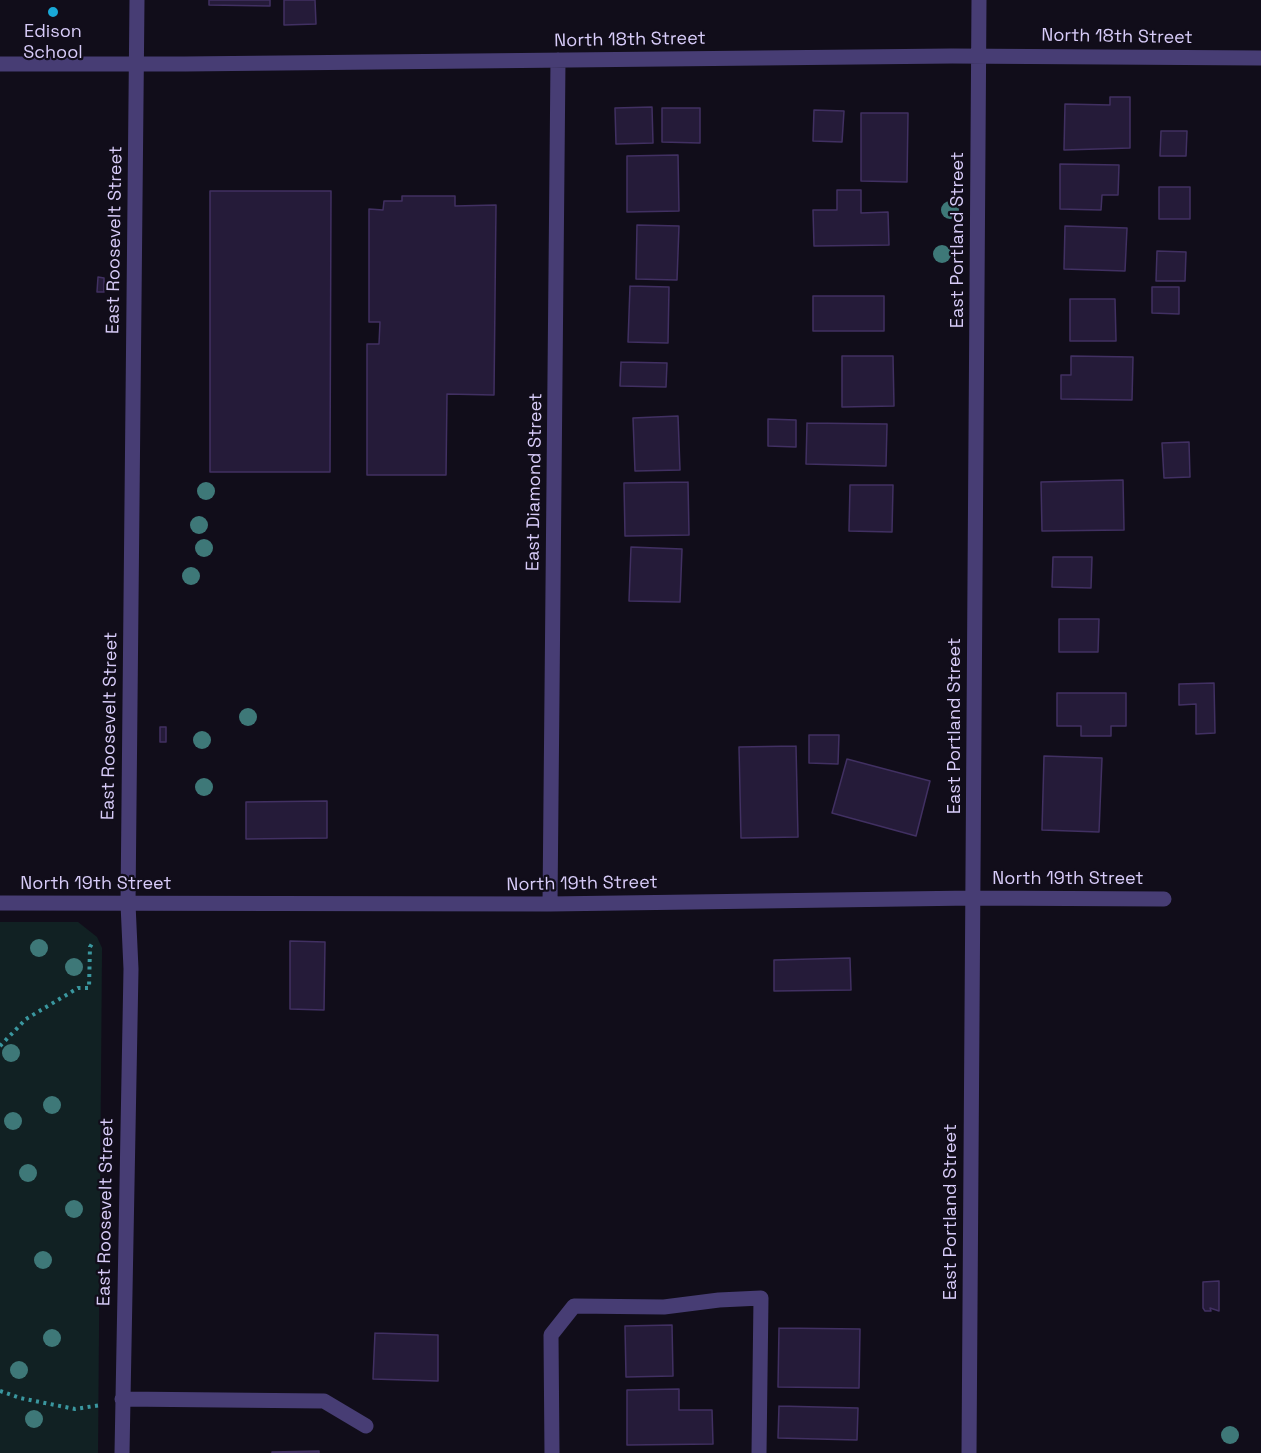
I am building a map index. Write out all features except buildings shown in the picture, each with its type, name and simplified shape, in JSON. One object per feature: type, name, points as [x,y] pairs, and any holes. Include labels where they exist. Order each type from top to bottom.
[{"type":"street","name":"East Roosevelt Street","points":[[122,1453],[131,969],[128,904],[137,0]]},
{"type":"street","name":"East Portland Street","points":[[969,1453],[979,0]]},
{"type":"street","name":"North 18th Street","points":[[0,64],[136,65],[979,56],[1261,58]]},
{"type":"street","name":"East Diamond Street","points":[[550,904],[558,60]]},
{"type":"street","name":"North 19th Street","points":[[0,903],[550,904],[973,898],[1164,899]]},
{"type":"street","points":[[552,1453],[551,1335],[574,1306],[664,1307],[719,1300],[761,1298],[759,1453]]},
{"type":"street","points":[[122,1399],[324,1401],[366,1426]]},
{"type":"path","points":[[0,1046],[26,1019],[78,988],[89,988],[90,947],[93,942]]},
{"type":"path","points":[[0,1391],[20,1398],[75,1409],[95,1407],[122,1399]]},
{"type":"shaded area","points":[[0,922],[78,922],[97,937],[102,948],[98,1453],[0,1453]]},
{"type":"place","name":"Edison School","points":[[53,12]]}]
